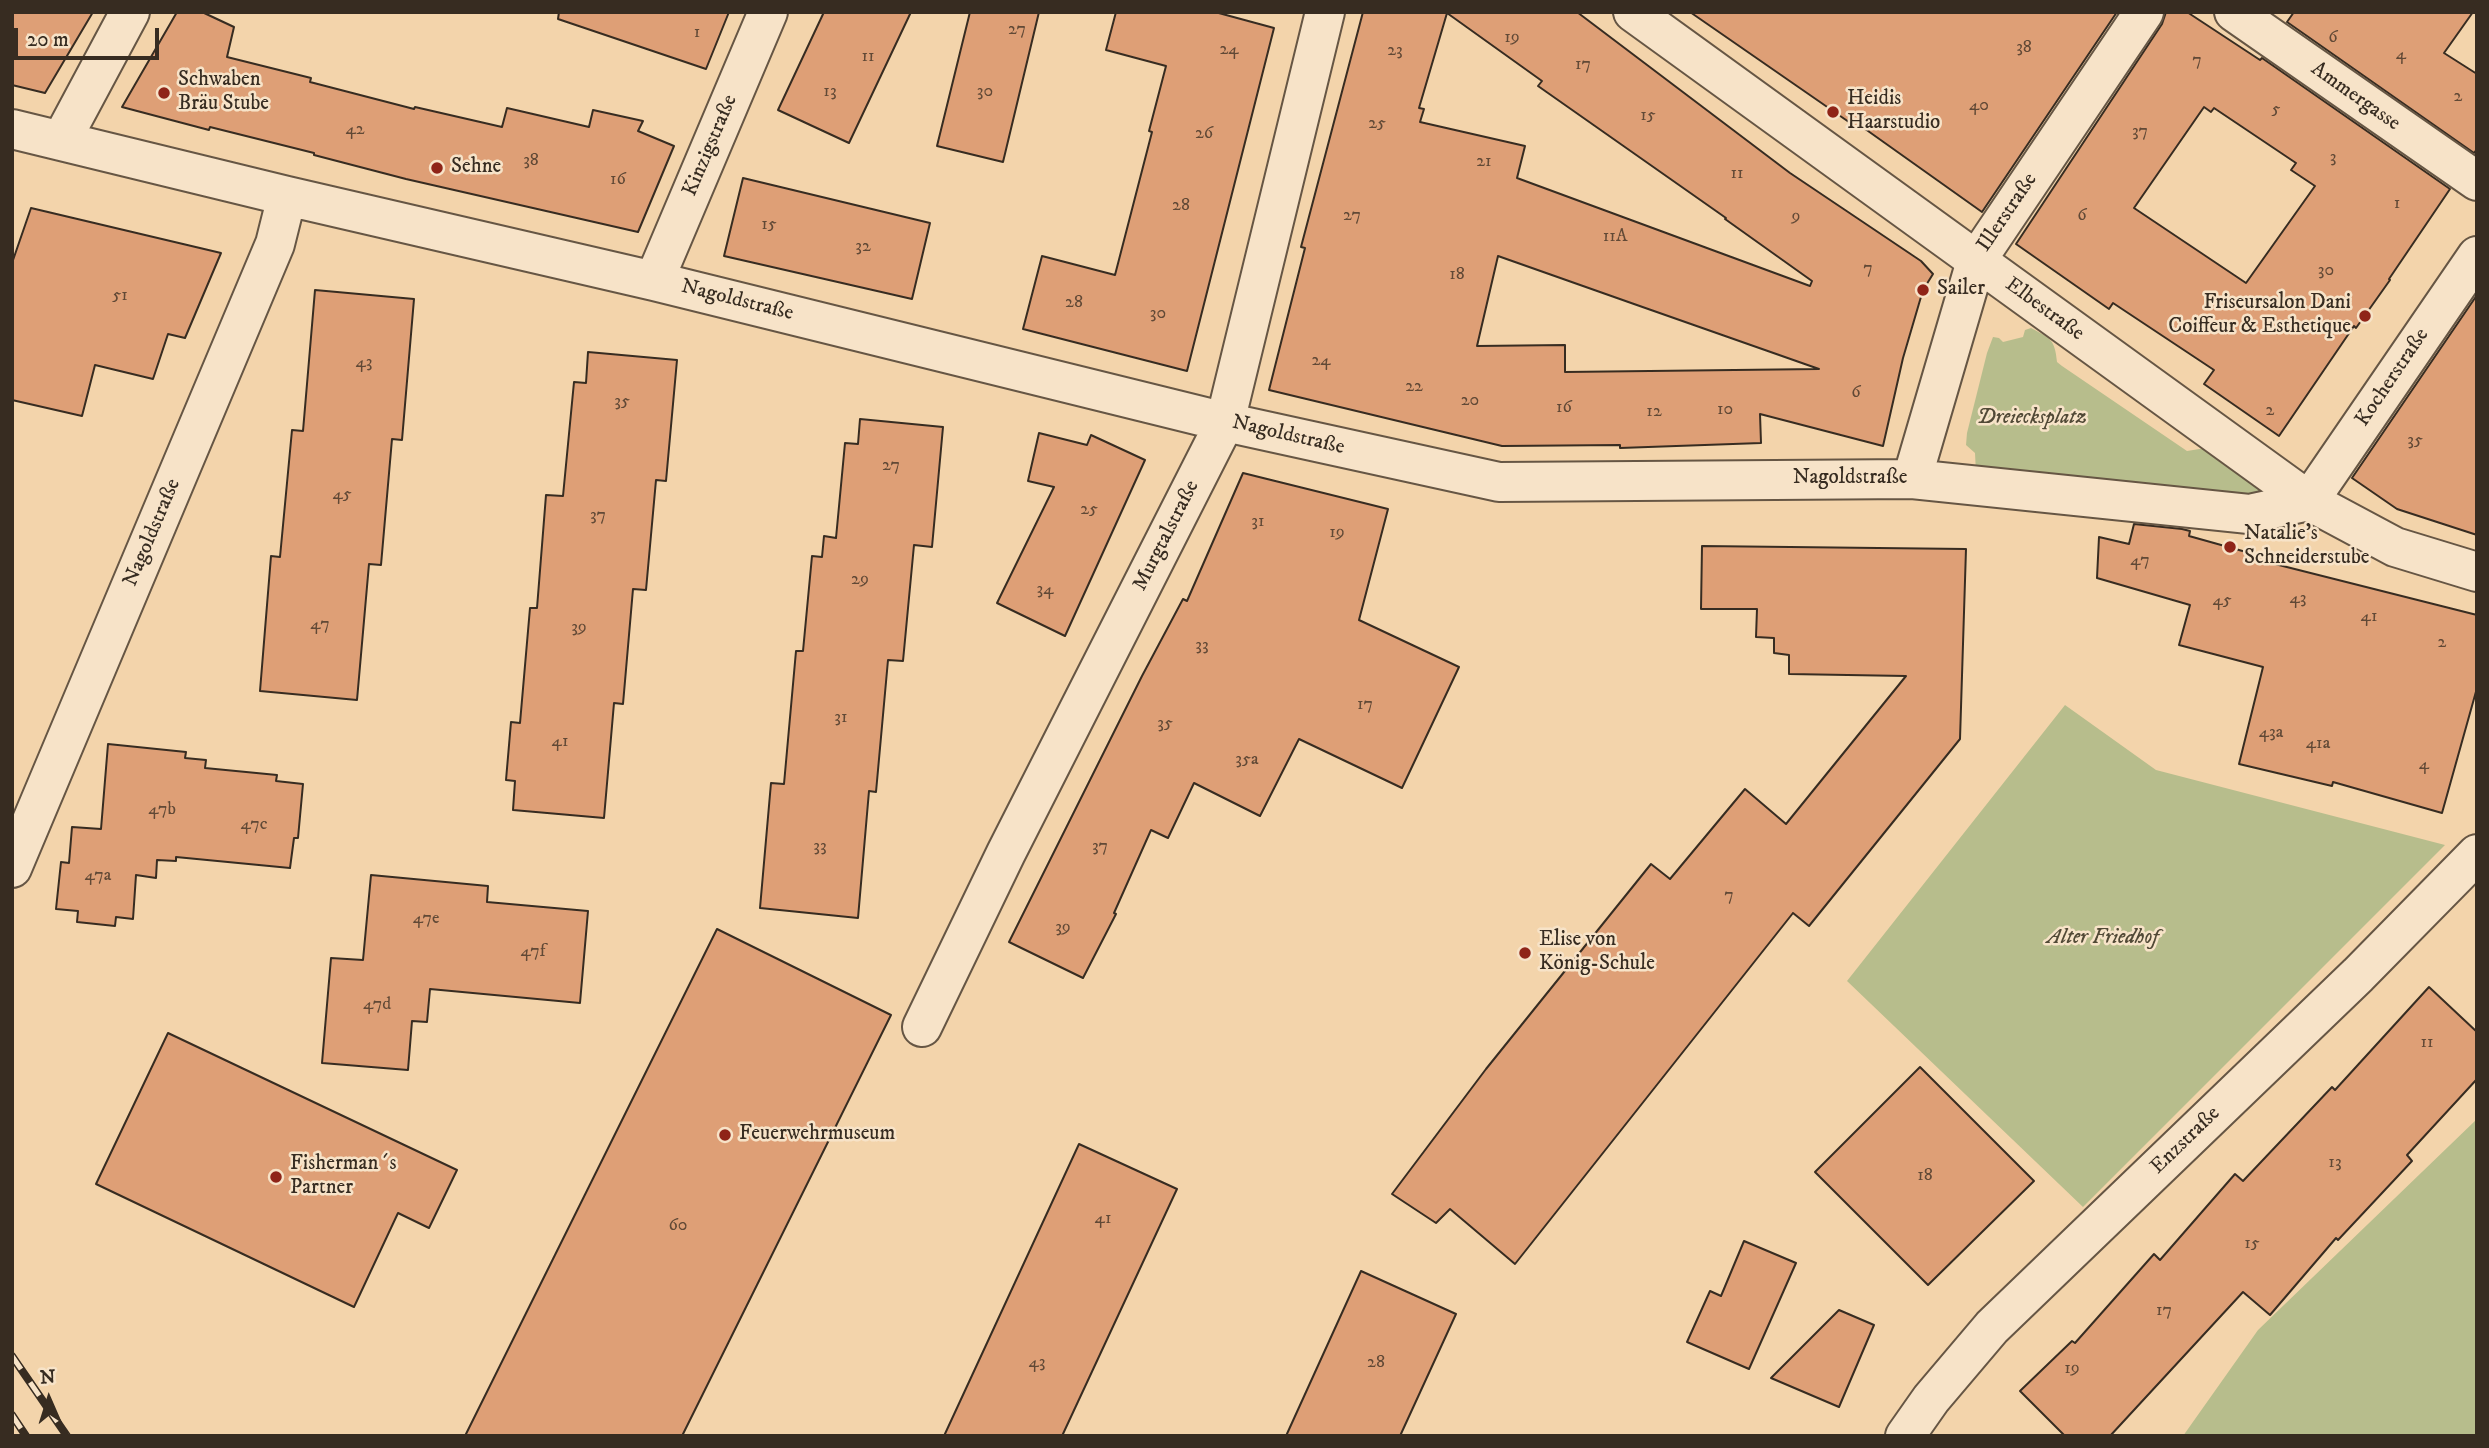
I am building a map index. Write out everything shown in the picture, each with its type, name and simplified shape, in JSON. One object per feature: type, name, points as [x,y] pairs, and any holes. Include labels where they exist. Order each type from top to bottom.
[{"type":"street","points":[[61,141],[130,12]]},
{"type":"street","name":"Kinzigstraße","points":[[654,281],[768,12]]},
{"type":"street","name":"Murgtalstraße","points":[[922,1027],[1006,853],[1225,422],[1325,12]]},
{"type":"street","name":"Elbestraße","points":[[1633,12],[2309,501],[2395,547],[2477,572]]},
{"type":"street","name":"Illerstraße","points":[[1912,478],[1976,261],[2144,12]]},
{"type":"street","name":"Ammergasse","points":[[2234,12],[2477,181]]},
{"type":"street","name":"Nagoldstraße","points":[[12,129],[654,281],[1225,422],[1499,482],[1912,478],[2249,514],[2309,501]]},
{"type":"street","name":"Nagoldstraße","points":[[12,868],[275,244],[287,196]]},
{"type":"street","name":"Kocherstraße","points":[[2309,501],[2477,256]]},
{"type":"street","name":"Enzstraße","points":[[1905,1436],[1931,1399],[1992,1327],[2358,975],[2477,854]]},
{"type":"green space","name":"Dreiecksplatz","points":[[2031,328],[2050,340],[2055,348],[2057,362],[2062,366],[2187,451],[2212,447],[2262,489],[2260,497],[1976,473],[1975,453],[1966,445],[1967,433],[1993,337],[2003,342],[2023,337],[2025,330]]},
{"type":"green space","name":"Alter Friedhof","points":[[2065,705],[2156,770],[2445,845],[2083,1207],[1847,981]]},
{"type":"green space","points":[[2477,1119],[2477,1436],[2183,1436],[2258,1330]]},
{"type":"building","points":[[12,12],[93,12],[45,93],[12,85]]},
{"type":"building","points":[[177,12],[202,12],[234,27],[227,57],[311,78],[310,82],[414,109],[415,107],[502,127],[507,108],[589,127],[593,110],[643,121],[638,131],[674,146],[638,232],[406,179],[314,153],[122,107]]},
{"type":"building","points":[[559,12],[729,12],[706,69],[558,19]]},
{"type":"building","points":[[824,12],[911,12],[849,143],[778,110]]},
{"type":"building","points":[[970,12],[1039,12],[1003,162],[937,146]]},
{"type":"building","points":[[1116,12],[1215,12],[1274,28],[1187,371],[1023,329],[1042,256],[1115,275],[1166,66],[1106,50]]},
{"type":"building","points":[[1363,12],[1577,12],[1790,173],[1921,261],[1933,274],[1923,290],[1903,358],[1883,446],[1760,414],[1761,443],[1620,448],[1620,445],[1502,446],[1269,390],[1305,248],[1301,247]],"holes":[[[1447,13],[1542,81],[1538,86],[1812,281],[1810,286],[1517,178],[1525,146],[1420,122],[1424,109],[1419,108]],[[1498,256],[1634,304],[1819,369],[1565,372],[1565,345],[1477,346]]]},
{"type":"building","points":[[1690,12],[2117,12],[1982,212],[1861,126],[1859,129]]},
{"type":"building","points":[[2166,12],[2187,12],[2260,60],[2262,58],[2450,189],[2390,280],[2356,328],[2354,326],[2279,436],[2204,384],[2214,370],[2113,303],[2109,309],[2016,244],[2162,24]],"holes":[[[2204,107],[2211,112],[2214,108],[2296,163],[2291,170],[2315,186],[2246,283],[2134,208]]]},
{"type":"building","points":[[2294,12],[2473,12],[2444,53],[2477,74],[2477,149],[2474,153],[2287,22]]},
{"type":"building","points":[[743,178],[930,223],[912,299],[724,256]]},
{"type":"building","points":[[31,208],[221,253],[185,338],[168,334],[153,379],[95,365],[82,416],[12,400],[12,263]]},
{"type":"building","points":[[315,290],[414,299],[402,440],[392,439],[381,565],[369,564],[357,700],[260,691],[271,556],[280,557],[292,430],[303,431]]},
{"type":"building","points":[[2477,295],[2477,535],[2397,509],[2352,478]]},
{"type":"building","points":[[588,352],[677,360],[666,481],[656,480],[646,590],[633,589],[623,704],[614,703],[604,818],[513,810],[515,781],[506,780],[511,722],[520,723],[530,608],[537,608],[546,495],[563,496],[574,382],[586,383]]},
{"type":"building","points":[[860,419],[943,427],[932,547],[914,545],[903,661],[888,660],[876,792],[869,791],[858,918],[760,908],[771,783],[784,784],[796,651],[803,651],[812,556],[822,557],[824,536],[836,538],[845,443],[858,444]]},
{"type":"building","points":[[1039,433],[1087,445],[1091,435],[1145,460],[1065,636],[997,603],[1054,487],[1028,481]]},
{"type":"building","points":[[1243,473],[1388,509],[1359,620],[1459,667],[1402,788],[1299,739],[1260,816],[1194,783],[1168,838],[1151,830],[1114,913],[1116,914],[1083,978],[1009,942],[1142,676],[1183,599],[1187,601]]},
{"type":"building","points":[[2134,524],[2190,531],[2189,536],[2264,557],[2263,561],[2477,615],[2477,688],[2442,813],[2333,782],[2332,786],[2239,764],[2263,667],[2179,645],[2190,605],[2097,578],[2099,537],[2129,544]]},
{"type":"building","points":[[1702,546],[1966,549],[1960,739],[1809,926],[1793,913],[1515,1264],[1450,1209],[1436,1223],[1392,1194],[1486,1069],[1651,864],[1670,879],[1745,789],[1786,824],[1906,676],[1789,674],[1789,655],[1774,653],[1774,638],[1756,637],[1757,609],[1701,609]]},
{"type":"building","points":[[108,744],[186,752],[185,758],[206,760],[205,768],[277,775],[276,781],[303,784],[298,838],[294,838],[290,868],[176,857],[176,861],[157,860],[156,878],[136,875],[133,919],[116,917],[115,926],[77,922],[78,911],[56,909],[61,862],[69,863],[72,827],[101,829]]},
{"type":"building","points":[[371,875],[488,886],[487,902],[588,911],[580,1003],[430,989],[427,1022],[412,1021],[408,1070],[322,1063],[331,958],[363,960]]},
{"type":"building","points":[[717,929],[891,1015],[682,1436],[465,1436]]},
{"type":"building","points":[[2429,987],[2477,1032],[2477,1079],[2407,1155],[2412,1161],[2338,1240],[2336,1238],[2270,1315],[2243,1292],[2110,1436],[2065,1436],[2020,1391],[2072,1341],[2075,1343],[2154,1254],[2160,1260],[2235,1174],[2243,1181],[2332,1087],[2335,1090]]},
{"type":"building","name":"Fisherman´s Partner","points":[[168,1033],[457,1170],[429,1228],[398,1213],[354,1307],[96,1184]]},
{"type":"building","points":[[1920,1067],[2034,1181],[1928,1285],[1815,1172]]},
{"type":"building","points":[[1079,1144],[1177,1189],[1062,1436],[944,1436]]},
{"type":"building","points":[[1744,1241],[1796,1263],[1749,1369],[1687,1342],[1710,1291],[1721,1296]]},
{"type":"building","points":[[1361,1271],[1456,1314],[1400,1436],[1286,1436]]},
{"type":"building","points":[[1839,1310],[1874,1325],[1839,1407],[1771,1378]]},
{"type":"railway","points":[[12,1356],[67,1436]]},
{"type":"railway","points":[[12,1415],[26,1436]]},
{"type":"place","name":"Schwaben Bräu Stube","points":[[164,93]]},
{"type":"place","name":"Heidis Haarstudio","points":[[1833,112]]},
{"type":"place","name":"Sehne","points":[[437,168]]},
{"type":"place","name":"Sailer","points":[[1923,290]]},
{"type":"place","name":"Friseursalon Dani Coiffeur & Esthetique","points":[[2365,316]]},
{"type":"place","name":"Natalie's Schneiderstube","points":[[2230,547]]},
{"type":"place","name":"Elise von König-Schule","points":[[1525,953]]},
{"type":"place","name":"Feuerwehrmuseum","points":[[725,1135]]},
{"type":"place","name":"Fisherman´s Partner","points":[[276,1177]]}]
